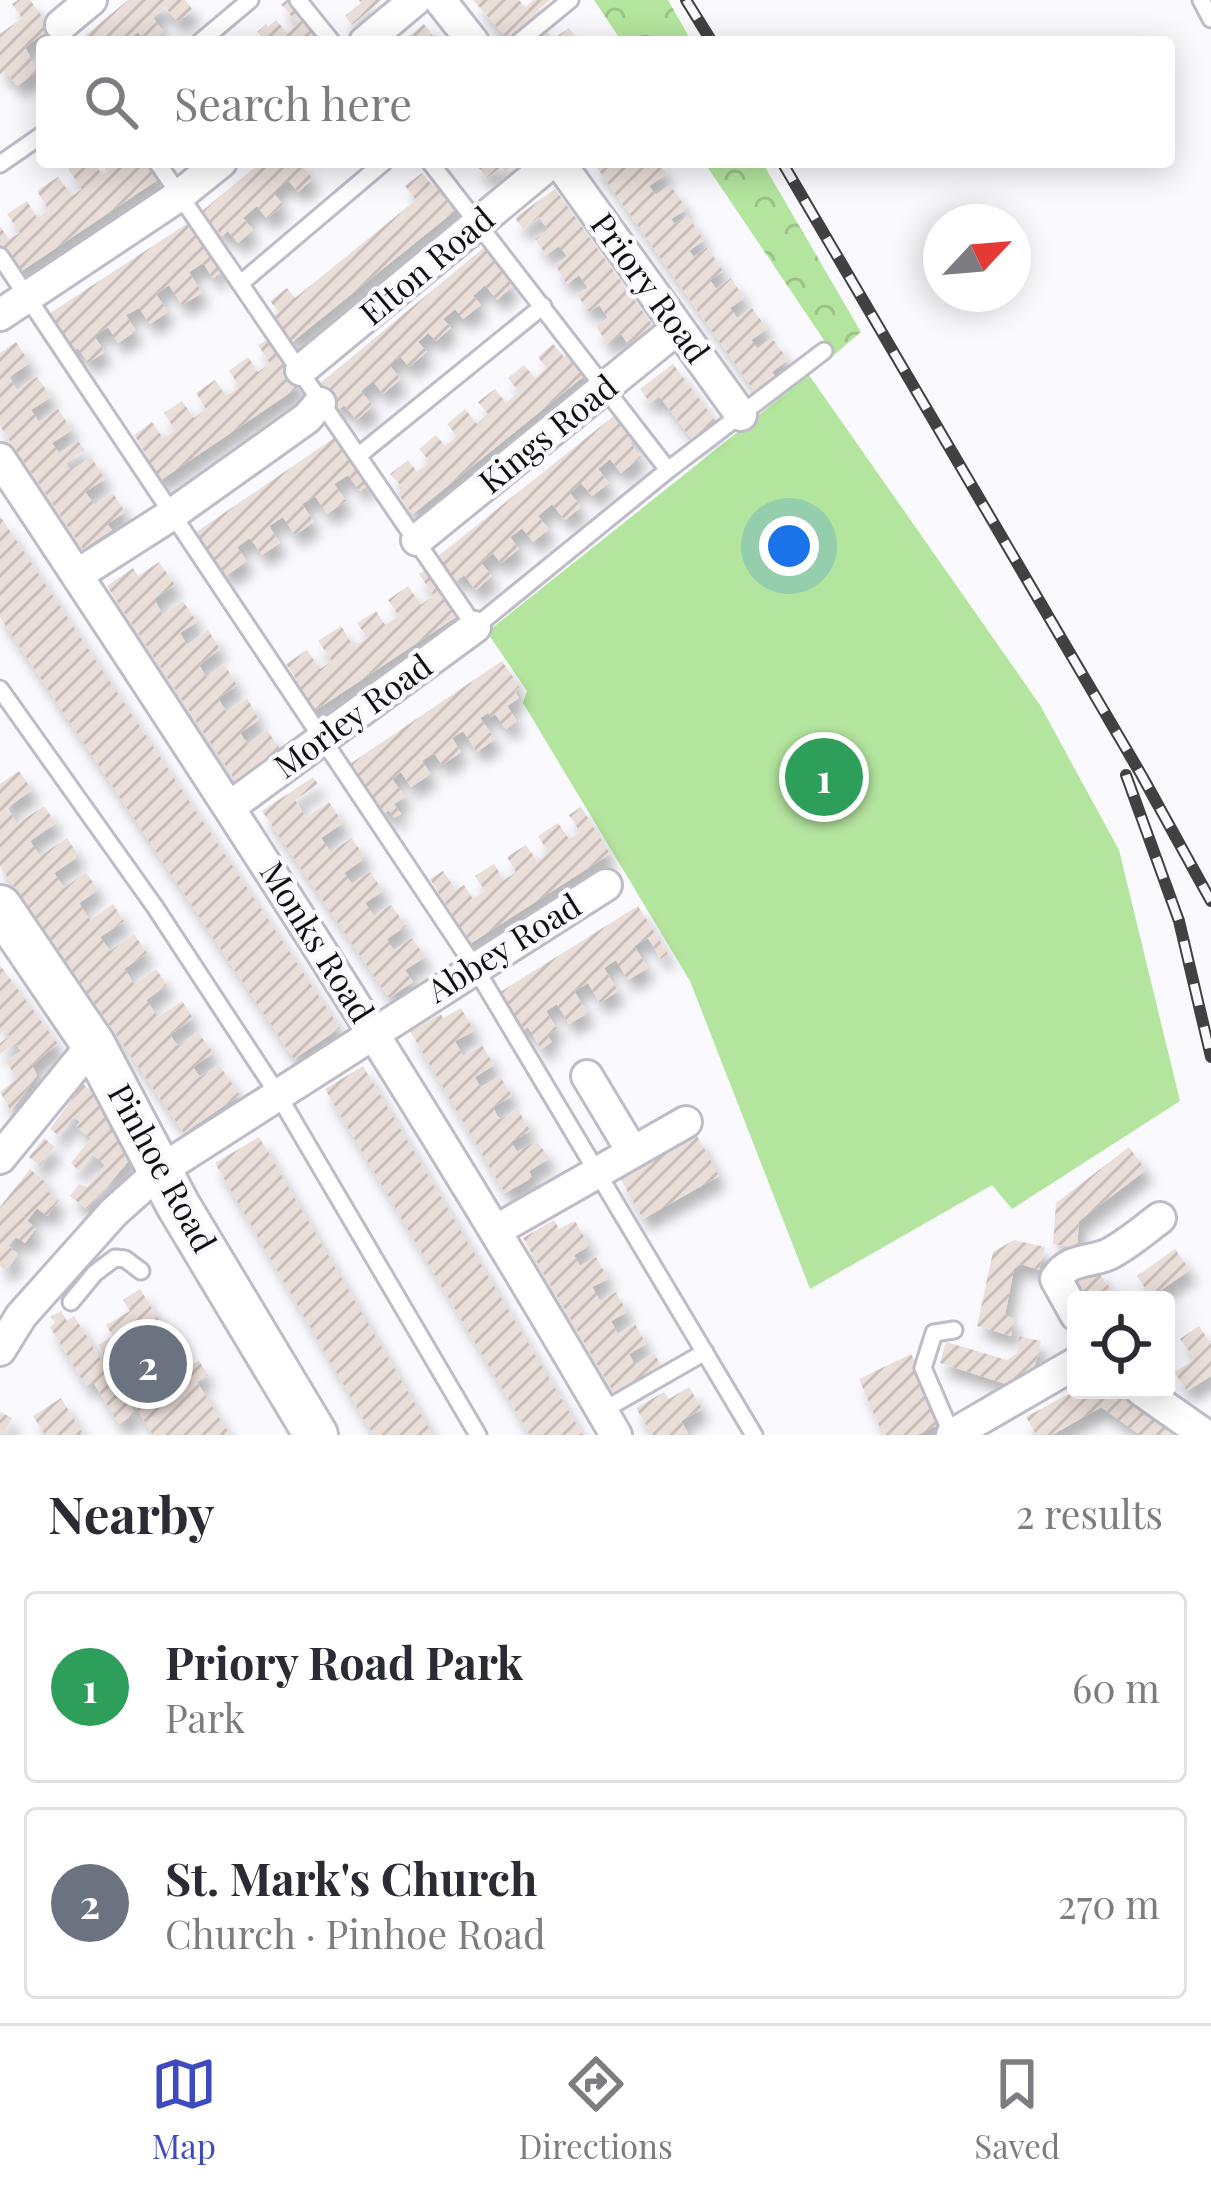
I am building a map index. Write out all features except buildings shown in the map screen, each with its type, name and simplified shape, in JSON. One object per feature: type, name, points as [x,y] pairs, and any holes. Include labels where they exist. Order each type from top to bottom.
[{"type":"main road","name":"Pinhoe Road","points":[[0,907],[93,1044],[170,1187],[314,1433]]},
{"type":"street","points":[[67,34],[91,0]]},
{"type":"street","points":[[372,36],[416,0]]},
{"type":"street","points":[[440,0],[467,36]]},
{"type":"street","points":[[0,315],[180,196],[213,168]]},
{"type":"street","name":"Elton Road","points":[[301,370],[548,168]]},
{"type":"street","name":"Priory Road","points":[[559,168],[741,415]]},
{"type":"street","name":"Kings Road","points":[[417,540],[678,328]]},
{"type":"street","points":[[77,575],[171,515],[307,418],[320,403]]},
{"type":"street","name":"Monks Road","points":[[0,459],[231,806],[609,1423]]},
{"type":"street","name":"Morley Road","points":[[231,806],[475,627]]},
{"type":"street","name":"Abbey Road","points":[[0,1350],[21,1316],[87,1264],[114,1212],[170,1187],[277,1094],[606,885]]},
{"type":"street","points":[[0,1158],[93,1044]]},
{"type":"street","points":[[587,1076],[632,1151]]},
{"type":"street","points":[[495,1232],[686,1122]]},
{"type":"street","points":[[1067,1299],[1056,1279],[1058,1273],[1072,1263],[1110,1253],[1160,1218]]},
{"type":"street","points":[[952,1435],[1067,1369]]},
{"type":"street","points":[[1155,1399],[1205,1435]]},
{"type":"lane","points":[[207,36],[250,0]]},
{"type":"lane","points":[[298,0],[327,36]]},
{"type":"lane","points":[[526,36],[569,0]]},
{"type":"lane","points":[[1201,0],[1211,19]]},
{"type":"lane","points":[[0,164],[36,139]]},
{"type":"lane","points":[[161,168],[475,627],[824,351]]},
{"type":"lane","points":[[241,283],[377,168]]},
{"type":"lane","points":[[435,168],[668,470]]},
{"type":"lane","points":[[0,256],[474,966],[754,1435]]},
{"type":"lane","points":[[358,456],[543,306]]},
{"type":"lane","points":[[0,689],[154,907],[277,1094],[478,1435]]},
{"type":"lane","points":[[71,1302],[87,1264],[125,1259],[141,1270]]},
{"type":"lane","points":[[952,1435],[923,1368],[934,1333],[954,1330]]},
{"type":"lane","points":[[609,1423],[705,1352]]},
{"type":"green space","points":[[594,0],[668,0],[689,36],[618,36]]},
{"type":"green space","points":[[708,168],[765,168],[861,332],[834,355]]},
{"type":"green space","points":[[809,375],[1040,705],[1119,850],[1180,1101],[1012,1209],[992,1185],[810,1289],[690,981],[523,703],[527,691],[487,632]]},
{"type":"railway","points":[[686,0],[708,36]]},
{"type":"railway","points":[[786,168],[1211,901]]},
{"type":"railway","points":[[1126,775],[1179,921],[1211,1057]]},
{"type":"place","name":"Priory Road Park","points":[[824,777]]},
{"type":"place","name":"St. Mark's Church","points":[[148,1364]]}]
